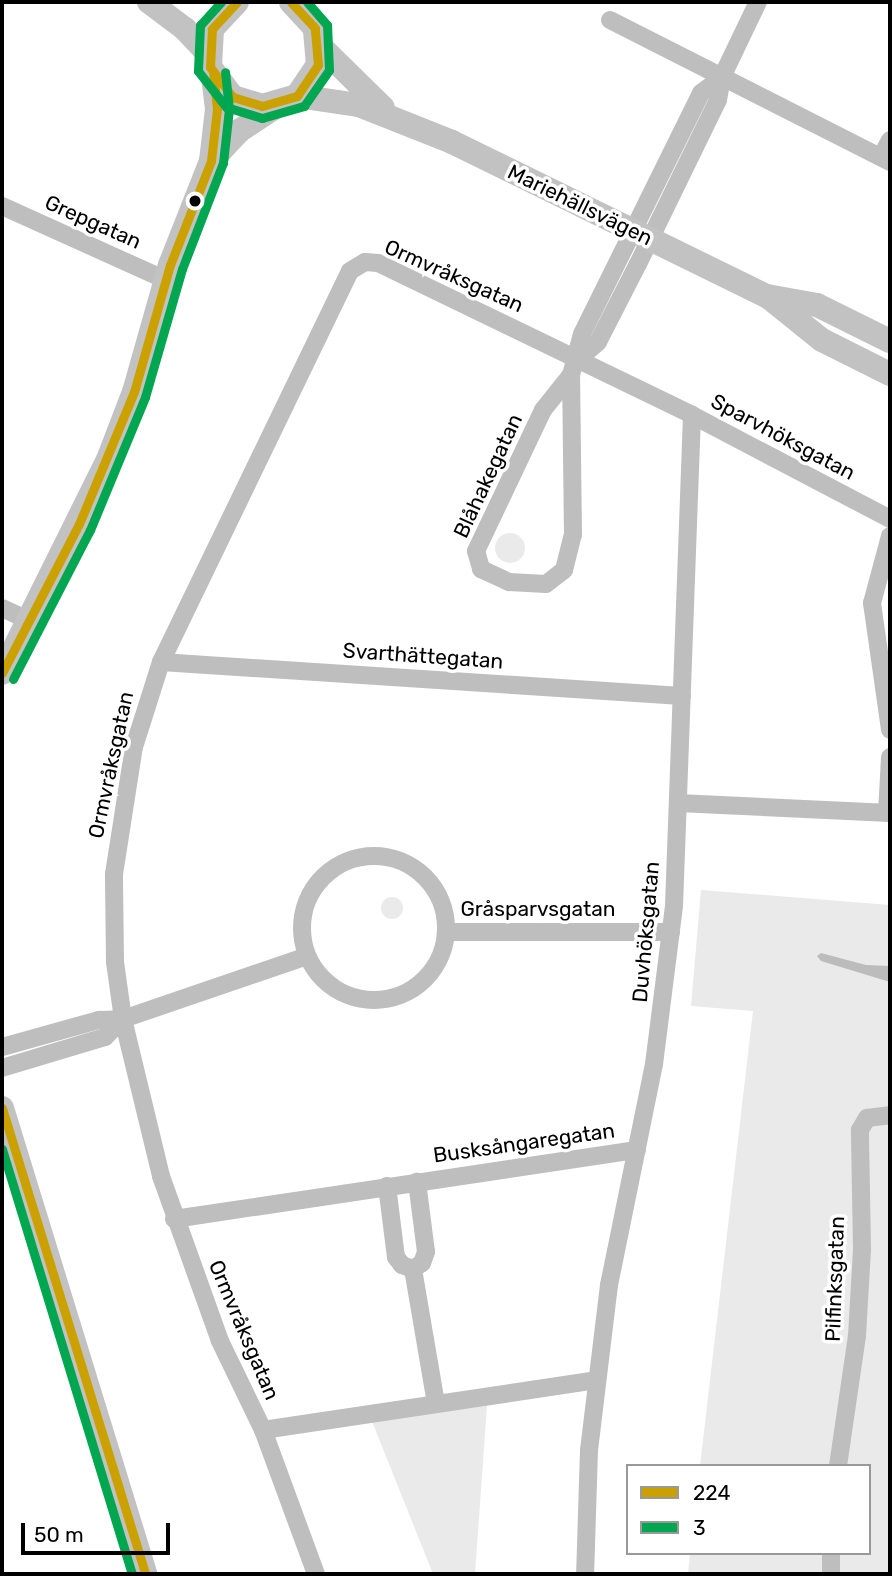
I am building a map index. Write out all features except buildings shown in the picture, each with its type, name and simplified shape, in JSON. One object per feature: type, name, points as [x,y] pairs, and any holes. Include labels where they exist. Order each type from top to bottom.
[{"type":"street","name":"Mariehällsvägen","points":[[149,2],[185,29],[239,101],[288,100],[392,115]]},
{"type":"street","points":[[2,673],[16,630],[109,457],[166,280],[211,161],[218,109],[210,63],[216,22],[229,2]]},
{"type":"street","points":[[692,415],[575,367],[582,334],[642,234],[701,93],[722,77],[758,2]]},
{"type":"street","name":"Mariehällsvägen","points":[[301,5],[320,46],[356,86],[392,115],[767,296],[821,340],[890,374]]},
{"type":"street","points":[[610,20],[886,160],[890,140]]},
{"type":"street","points":[[211,161],[239,131],[288,100],[316,71],[320,46]]},
{"type":"street","name":"Grepgatan","points":[[2,206],[166,280]]},
{"type":"street","name":"Ormvråksgatan","points":[[316,1574],[263,1430],[220,1341],[174,1219],[123,1019],[113,916],[118,825],[134,747],[161,662],[350,271],[365,262],[378,263],[575,367]]},
{"type":"street","name":"Mariehällsvägen","points":[[767,296],[817,305],[890,341]]},
{"type":"street","name":"Blåhakegatan","points":[[575,367],[573,535],[564,570],[546,584],[492,576],[477,562],[481,538],[543,410],[575,367]]},
{"type":"street","name":"Sparvhöksgatan","points":[[692,415],[890,519]]},
{"type":"street","name":"Duvhöksgatan","points":[[585,1574],[596,1380],[608,1285],[638,1150],[671,932],[692,415]]},
{"type":"street","points":[[890,536],[872,603],[890,730]]},
{"type":"street","points":[[2,608],[16,630]]},
{"type":"street","name":"Svarthättegatan","points":[[161,662],[682,696]]},
{"type":"street","points":[[678,803],[889,813],[890,757]]},
{"type":"street","name":"Gråsparvsgatan","points":[[369,856],[398,860],[424,877],[441,902],[446,932],[443,949],[430,973],[393,998],[363,1000],[339,992],[320,977],[307,956],[301,926],[308,897],[327,873],[369,856]]},
{"type":"street","name":"Gråsparvsgatan","points":[[446,932],[671,932]]},
{"type":"street","points":[[2,1047],[99,1020],[123,1019],[307,956]]},
{"type":"street","points":[[2,1068],[105,1037],[123,1019]]},
{"type":"street","points":[[2,1108],[145,1574]]},
{"type":"street","name":"Pilfinksgatan","points":[[838,1464],[857,1336],[862,1250],[860,1130],[867,1118],[890,1115]]},
{"type":"street","name":"Busksångaregatan","points":[[174,1219],[638,1150]]},
{"type":"street","name":"Busksångaregatan","points":[[413,1269],[422,1263],[426,1252],[418,1182]]},
{"type":"street","points":[[387,1186],[396,1256],[404,1267],[413,1269],[436,1404]]},
{"type":"street","points":[[263,1430],[596,1380]]},
{"type":"street","points":[[831,1555],[831,1574]]},
{"type":"shaded area","points":[[510,533],[520,538],[525,548],[520,558],[510,563],[500,558],[495,548],[500,538]]},
{"type":"shaded area","points":[[701,890],[890,905],[890,1574],[688,1574],[690,1555],[871,1555],[871,1464],[700,1464],[753,1011],[691,1006]]},
{"type":"shaded area","points":[[388,897],[396,897],[403,904],[403,912],[396,919],[388,919],[381,912],[381,904]]},
{"type":"shaded area","points":[[821,953],[866,965],[890,966],[890,982],[821,961],[817,956]]},
{"type":"shaded area","points":[[487,1406],[475,1574],[433,1574],[371,1419]]},
{"type":"transit line","name":"3","points":[[221,2],[200,25],[198,71],[226,107],[262,118],[304,106],[329,70],[327,25],[307,2]]},
{"type":"transit line","name":"224","points":[[237,2],[212,29],[210,67],[233,97],[262,106],[297,96],[318,65],[315,28],[291,2]]},
{"type":"transit line","name":"3","points":[[13,679],[90,530],[145,397],[182,269],[223,163],[229,109],[225,72]]},
{"type":"transit line","name":"224","points":[[2,673],[79,524],[134,392],[170,265],[211,161],[217,109],[213,73]]},
{"type":"transit line","name":"224","points":[[2,1108],[145,1574]]},
{"type":"transit line","name":"3","points":[[2,1149],[132,1574]]}]
